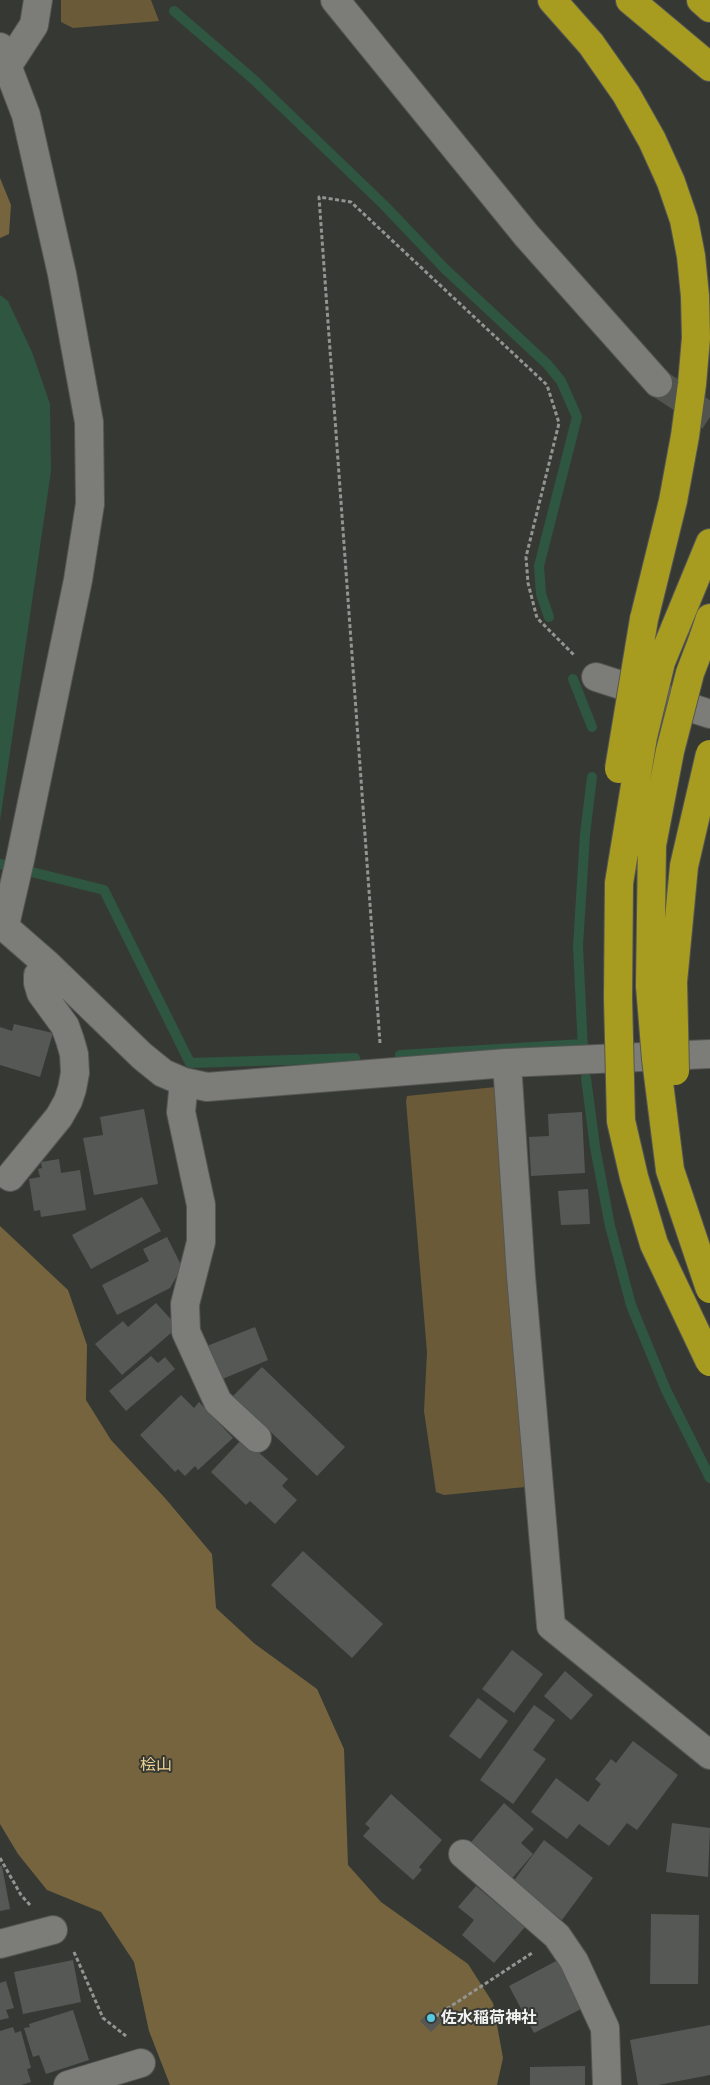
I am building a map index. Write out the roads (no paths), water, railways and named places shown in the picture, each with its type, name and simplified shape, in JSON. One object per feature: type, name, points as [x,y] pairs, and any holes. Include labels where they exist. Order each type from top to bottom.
[{"type":"highway","points":[[552,0],[591,44],[626,94],[652,140],[671,182],[684,220],[696,296],[692,384],[685,436],[673,500],[644,619],[622,748],[602,902],[602,1007],[621,1121],[634,1177],[654,1244],[710,1362]]},
{"type":"highway","points":[[630,0],[710,67]]},
{"type":"highway","points":[[700,0],[710,8]]},
{"type":"highway","points":[[621,1121],[618,998],[619,883],[643,737],[661,662],[710,543]]},
{"type":"highway","points":[[706,628],[690,673],[670,751],[652,845],[650,986],[656,1059],[670,1170],[710,1289]]},
{"type":"highway","points":[[710,754],[684,866],[673,982],[674,1062],[688,1169],[710,1267]]},
{"type":"street","points":[[38,0],[34,25],[4,56],[28,124],[62,274],[89,422],[90,504],[78,580],[18,869],[2,924],[47,964],[142,1056],[163,1073],[184,1082],[207,1087],[507,1063],[710,1054]]},
{"type":"street","points":[[335,0],[527,236],[658,383]]},
{"type":"street","points":[[596,677],[710,714]]},
{"type":"street","points":[[10,1177],[59,1116],[68,1101],[72,1089],[74,1054],[70,1040],[65,1026],[41,993],[38,984],[38,975],[47,964]]},
{"type":"street","points":[[507,1063],[521,1276],[551,1626],[710,1755]]},
{"type":"street","points":[[184,1082],[181,1112],[200,1205],[201,1242],[185,1304],[186,1332],[218,1402],[257,1438]]},
{"type":"street","points":[[463,1854],[558,1936],[574,1961],[605,2028],[607,2085]]},
{"type":"street","points":[[0,1944],[53,1930]]},
{"type":"street","points":[[68,2085],[141,2063]]},
{"type":"waterway","points":[[174,11],[253,79],[384,205],[445,269],[547,364],[561,381],[577,417],[539,566],[541,594],[549,617]]},
{"type":"waterway","points":[[573,679],[592,727]]},
{"type":"waterway","points":[[583,1050],[578,946],[585,834],[592,777]]},
{"type":"waterway","points":[[0,864],[104,890],[190,1063],[355,1058]]},
{"type":"waterway","points":[[400,1055],[583,1044]]},
{"type":"waterway","points":[[586,1078],[595,1147],[610,1226],[631,1305],[666,1390],[710,1478]]},
{"type":"tunnel","points":[[658,383],[710,417]]},
{"type":"place","name":"佐水稲荷神社","points":[[431,2018]]},
{"type":"park label","name":"桧山","points":[[156,1765]]}]
